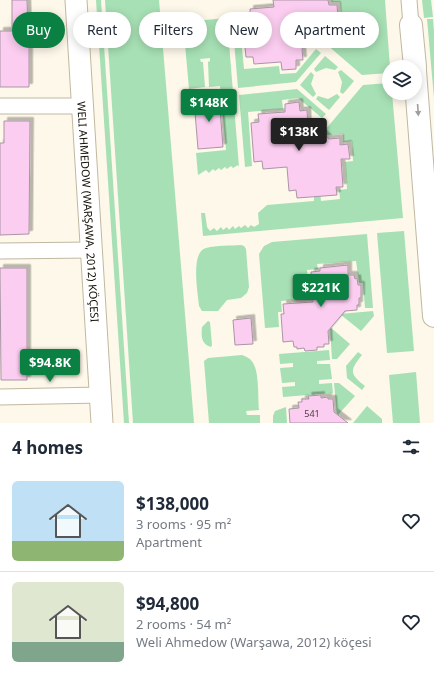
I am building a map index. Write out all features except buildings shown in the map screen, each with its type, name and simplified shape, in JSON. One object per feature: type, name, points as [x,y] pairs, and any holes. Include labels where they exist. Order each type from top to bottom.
[{"type":"highway","points":[[411,25],[414,60]]},
{"type":"highway","points":[[417,100],[434,316]]},
{"type":"street","name":"WELI AHMEDOW (WARŞAWA, 2012) KÖÇESI","points":[[76,0],[102,423]]},
{"type":"street","points":[[410,0],[411,25]]},
{"type":"street","points":[[0,106],[82,106]]},
{"type":"street","points":[[0,251],[91,250]]},
{"type":"street","points":[[0,397],[101,395]]},
{"type":"green space","points":[[96,0],[101,0],[102,12],[97,12]]},
{"type":"green space","points":[[105,0],[159,0],[160,12],[139,12],[139,48],[163,48],[194,423],[133,423],[108,48],[131,48],[131,12],[106,12]]},
{"type":"green space","points":[[331,0],[385,0],[389,60],[382,60],[382,74],[362,75],[331,48],[379,48],[379,12],[341,12],[340,2],[332,2]]},
{"type":"green space","points":[[422,0],[431,0],[433,17],[424,18]]},
{"type":"green space","points":[[215,19],[215,48],[229,48],[239,167],[238,165],[233,168],[231,166],[227,169],[225,167],[221,170],[219,168],[215,171],[213,169],[209,173],[206,170],[198,175],[196,153],[226,150],[220,86],[209,87],[208,62],[210,61],[210,58],[200,59],[201,62],[203,62],[205,87],[189,89],[185,48],[207,48],[207,20]]},
{"type":"green space","points":[[427,19],[433,19],[434,98]]},
{"type":"green space","points":[[99,48],[104,48],[129,423],[124,423]]},
{"type":"green space","points":[[235,48],[242,48],[244,69],[279,66],[280,74],[296,73],[316,49],[321,53],[296,82],[238,88]]},
{"type":"green space","points":[[325,56],[338,67],[335,70],[326,68],[316,72],[314,69]]},
{"type":"green space","points":[[341,70],[354,81],[343,94],[340,92],[342,82],[338,72]]},
{"type":"green space","points":[[311,72],[314,75],[311,84],[316,94],[313,97],[300,85]]},
{"type":"green space","points":[[382,84],[382,100],[393,100],[403,218],[203,236],[201,213],[205,213],[207,227],[210,231],[214,228],[217,231],[221,227],[223,230],[227,227],[229,230],[233,226],[235,229],[239,226],[241,228],[245,225],[248,228],[251,225],[254,227],[259,224],[258,213],[267,205],[314,201],[314,192],[320,191],[321,201],[340,199],[339,190],[347,189],[345,162],[353,161],[352,141],[343,142],[343,134],[326,135],[325,130],[363,85]]},
{"type":"green space","points":[[297,89],[326,114],[322,118],[298,98],[282,100],[283,109],[248,112],[252,166],[245,167],[239,95]]},
{"type":"green space","points":[[337,94],[340,97],[329,110],[316,99],[318,96],[328,99]]},
{"type":"green space","points":[[404,231],[414,351],[387,353],[377,233]]},
{"type":"green space","points":[[367,234],[373,308],[365,308],[363,283],[359,283],[356,261],[317,264],[318,269],[307,270],[309,298],[281,301],[282,312],[278,312],[279,327],[265,328],[259,254],[264,246],[272,242]]},
{"type":"green space","points":[[241,245],[246,249],[249,287],[247,293],[241,298],[227,300],[218,311],[202,311],[199,306],[196,274],[196,265],[201,251],[210,247]]},
{"type":"green space","points":[[373,311],[374,316],[361,331],[340,314]]},
{"type":"green space","points":[[208,321],[210,322],[211,347],[203,342],[202,336],[202,327]]},
{"type":"green space","points":[[330,327],[350,344],[337,359],[332,359]]},
{"type":"green space","points":[[329,350],[330,360],[317,361],[317,364],[330,364],[332,379],[319,380],[319,384],[332,383],[333,393],[283,397],[282,387],[295,386],[295,382],[282,383],[280,368],[293,367],[293,363],[280,364],[279,354]]},
{"type":"green space","points":[[358,352],[362,355],[355,365],[353,372],[356,378],[365,386],[362,390],[347,378],[346,366]]},
{"type":"green space","points":[[242,355],[252,361],[256,369],[258,380],[259,410],[246,411],[247,415],[260,415],[260,423],[209,423],[204,361],[208,358]]},
{"type":"green space","points":[[416,372],[420,423],[393,423],[389,375]]},
{"type":"green space","points":[[334,383],[339,383],[355,396],[337,416]]},
{"type":"green space","points":[[367,406],[382,419],[382,423],[353,423]]},
{"type":"green space","points":[[286,407],[287,423],[273,423],[275,411]]}]
